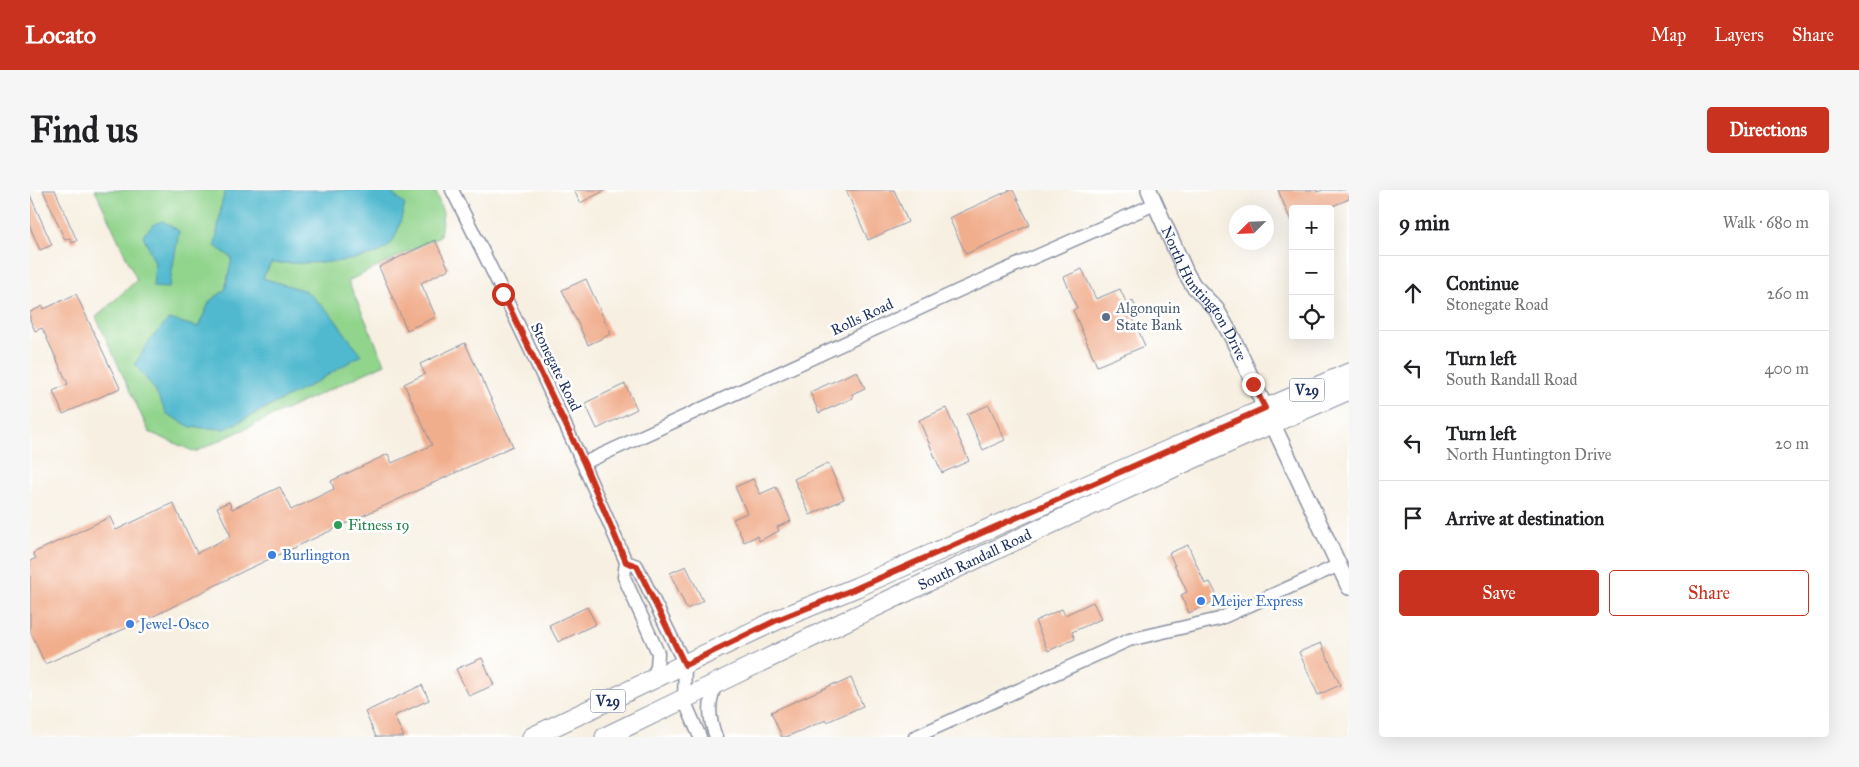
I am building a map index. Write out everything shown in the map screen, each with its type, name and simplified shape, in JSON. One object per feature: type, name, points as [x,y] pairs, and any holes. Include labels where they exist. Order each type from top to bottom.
[{"type":"main road","name":"South Randall Road","points":[[605,737],[1078,511],[1268,416],[1349,373]]},
{"type":"main road","name":"South Randall Road","points":[[532,737],[777,620],[1268,416],[1349,390]]},
{"type":"street","name":"Stonegate Road","points":[[452,190],[489,263],[584,463],[626,562],[624,577],[658,652],[657,667],[650,682]]},
{"type":"street","name":"Rolls Road","points":[[584,463],[962,289],[1152,197]]},
{"type":"street","name":"North Huntington Drive","points":[[1152,197],[1186,273],[1193,285],[1216,309],[1232,338],[1349,587]]},
{"type":"street","name":"Stonegate Road","points":[[626,562],[637,566],[685,665],[684,700],[700,737]]},
{"type":"street","points":[[915,737],[1129,640],[1219,619],[1339,565]]},
{"type":"street","points":[[716,737],[709,713],[711,699],[717,682]]},
{"type":"green space","points":[[95,190],[435,190],[443,213],[440,236],[348,281],[385,364],[195,452],[149,432],[96,317],[137,280]]},
{"type":"water","points":[[226,190],[388,190],[405,205],[395,237],[385,249],[372,255],[355,259],[317,263],[271,263],[263,278],[306,291],[330,313],[361,355],[313,384],[225,429],[191,427],[167,414],[154,389],[135,364],[150,340],[169,319],[198,327],[210,301],[225,290],[232,258],[215,246],[222,201]]},
{"type":"water","points":[[163,221],[179,231],[169,288],[153,287],[155,263],[143,235],[154,224]]},
{"type":"building","points":[[43,190],[55,190],[77,241],[72,243],[70,238],[65,240]]},
{"type":"building","points":[[574,190],[606,190],[580,203]]},
{"type":"building","points":[[846,190],[894,190],[908,222],[868,240]]},
{"type":"building","points":[[1013,190],[1030,225],[966,254],[949,218]]},
{"type":"building","points":[[1278,190],[1317,190],[1317,192],[1323,190],[1349,190],[1349,199],[1334,206],[1289,205],[1289,216]]},
{"type":"building","points":[[30,195],[52,245],[40,250],[30,227]]},
{"type":"building","points":[[435,240],[449,269],[421,283],[436,317],[407,330],[379,267]]},
{"type":"building","name":"Algonquin State Bank","points":[[1082,269],[1096,299],[1120,289],[1127,304],[1133,301],[1139,316],[1133,318],[1145,346],[1097,366],[1073,310],[1077,308],[1064,277]]},
{"type":"building","points":[[586,279],[611,334],[588,345],[562,290]]},
{"type":"building","points":[[76,294],[120,388],[63,414],[53,391],[68,384],[42,328],[35,331],[30,320],[30,312],[43,306],[44,309]]},
{"type":"building","points":[[465,343],[513,446],[246,570],[156,615],[45,664],[30,631],[30,561],[36,558],[33,553],[110,517],[116,530],[173,503],[197,553],[231,536],[217,507],[229,502],[232,509],[280,487],[291,510],[334,489],[331,481],[388,454],[392,463],[432,445],[404,384],[425,374],[420,364]]},
{"type":"building","points":[[857,371],[865,388],[852,394],[853,398],[819,413],[810,392]]},
{"type":"building","points":[[625,384],[637,409],[597,429],[585,403]]},
{"type":"building","points":[[989,405],[1005,440],[983,450],[967,414]]},
{"type":"building","points":[[946,408],[969,461],[942,473],[919,420]]},
{"type":"building","points":[[828,463],[844,499],[810,515],[794,479]]},
{"type":"building","points":[[753,479],[760,494],[776,487],[791,521],[777,527],[779,531],[759,541],[757,536],[744,542],[733,519],[747,513],[735,487]]},
{"type":"building","points":[[1188,545],[1205,584],[1210,582],[1219,599],[1189,613],[1181,595],[1187,592],[1169,553]]},
{"type":"building","points":[[686,566],[703,601],[687,609],[670,573]]},
{"type":"building","points":[[1093,602],[1101,619],[1072,632],[1075,639],[1048,651],[1035,621],[1062,609],[1065,615]]},
{"type":"building","points":[[587,607],[596,624],[558,642],[549,625]]},
{"type":"building","points":[[1321,643],[1340,685],[1318,695],[1299,652]]},
{"type":"building","points":[[482,658],[494,685],[469,696],[456,669]]},
{"type":"building","points":[[851,678],[863,706],[827,722],[826,720],[782,737],[771,712]]},
{"type":"building","points":[[422,685],[429,700],[394,716],[404,737],[376,737],[365,712]]},
{"type":"place","name":"Algonquin State Bank","points":[[1106,317]]},
{"type":"place","name":"Fitness 19","points":[[338,525]]},
{"type":"place","name":"Burlington","points":[[272,555]]},
{"type":"place","name":"Meijer Express","points":[[1201,601]]},
{"type":"place","name":"Jewel-Osco","points":[[130,624]]},
{"type":"route","points":[[503,294],[584,463],[626,562],[637,566],[685,665],[777,620],[857,588],[1265,408],[1253,384]]}]
